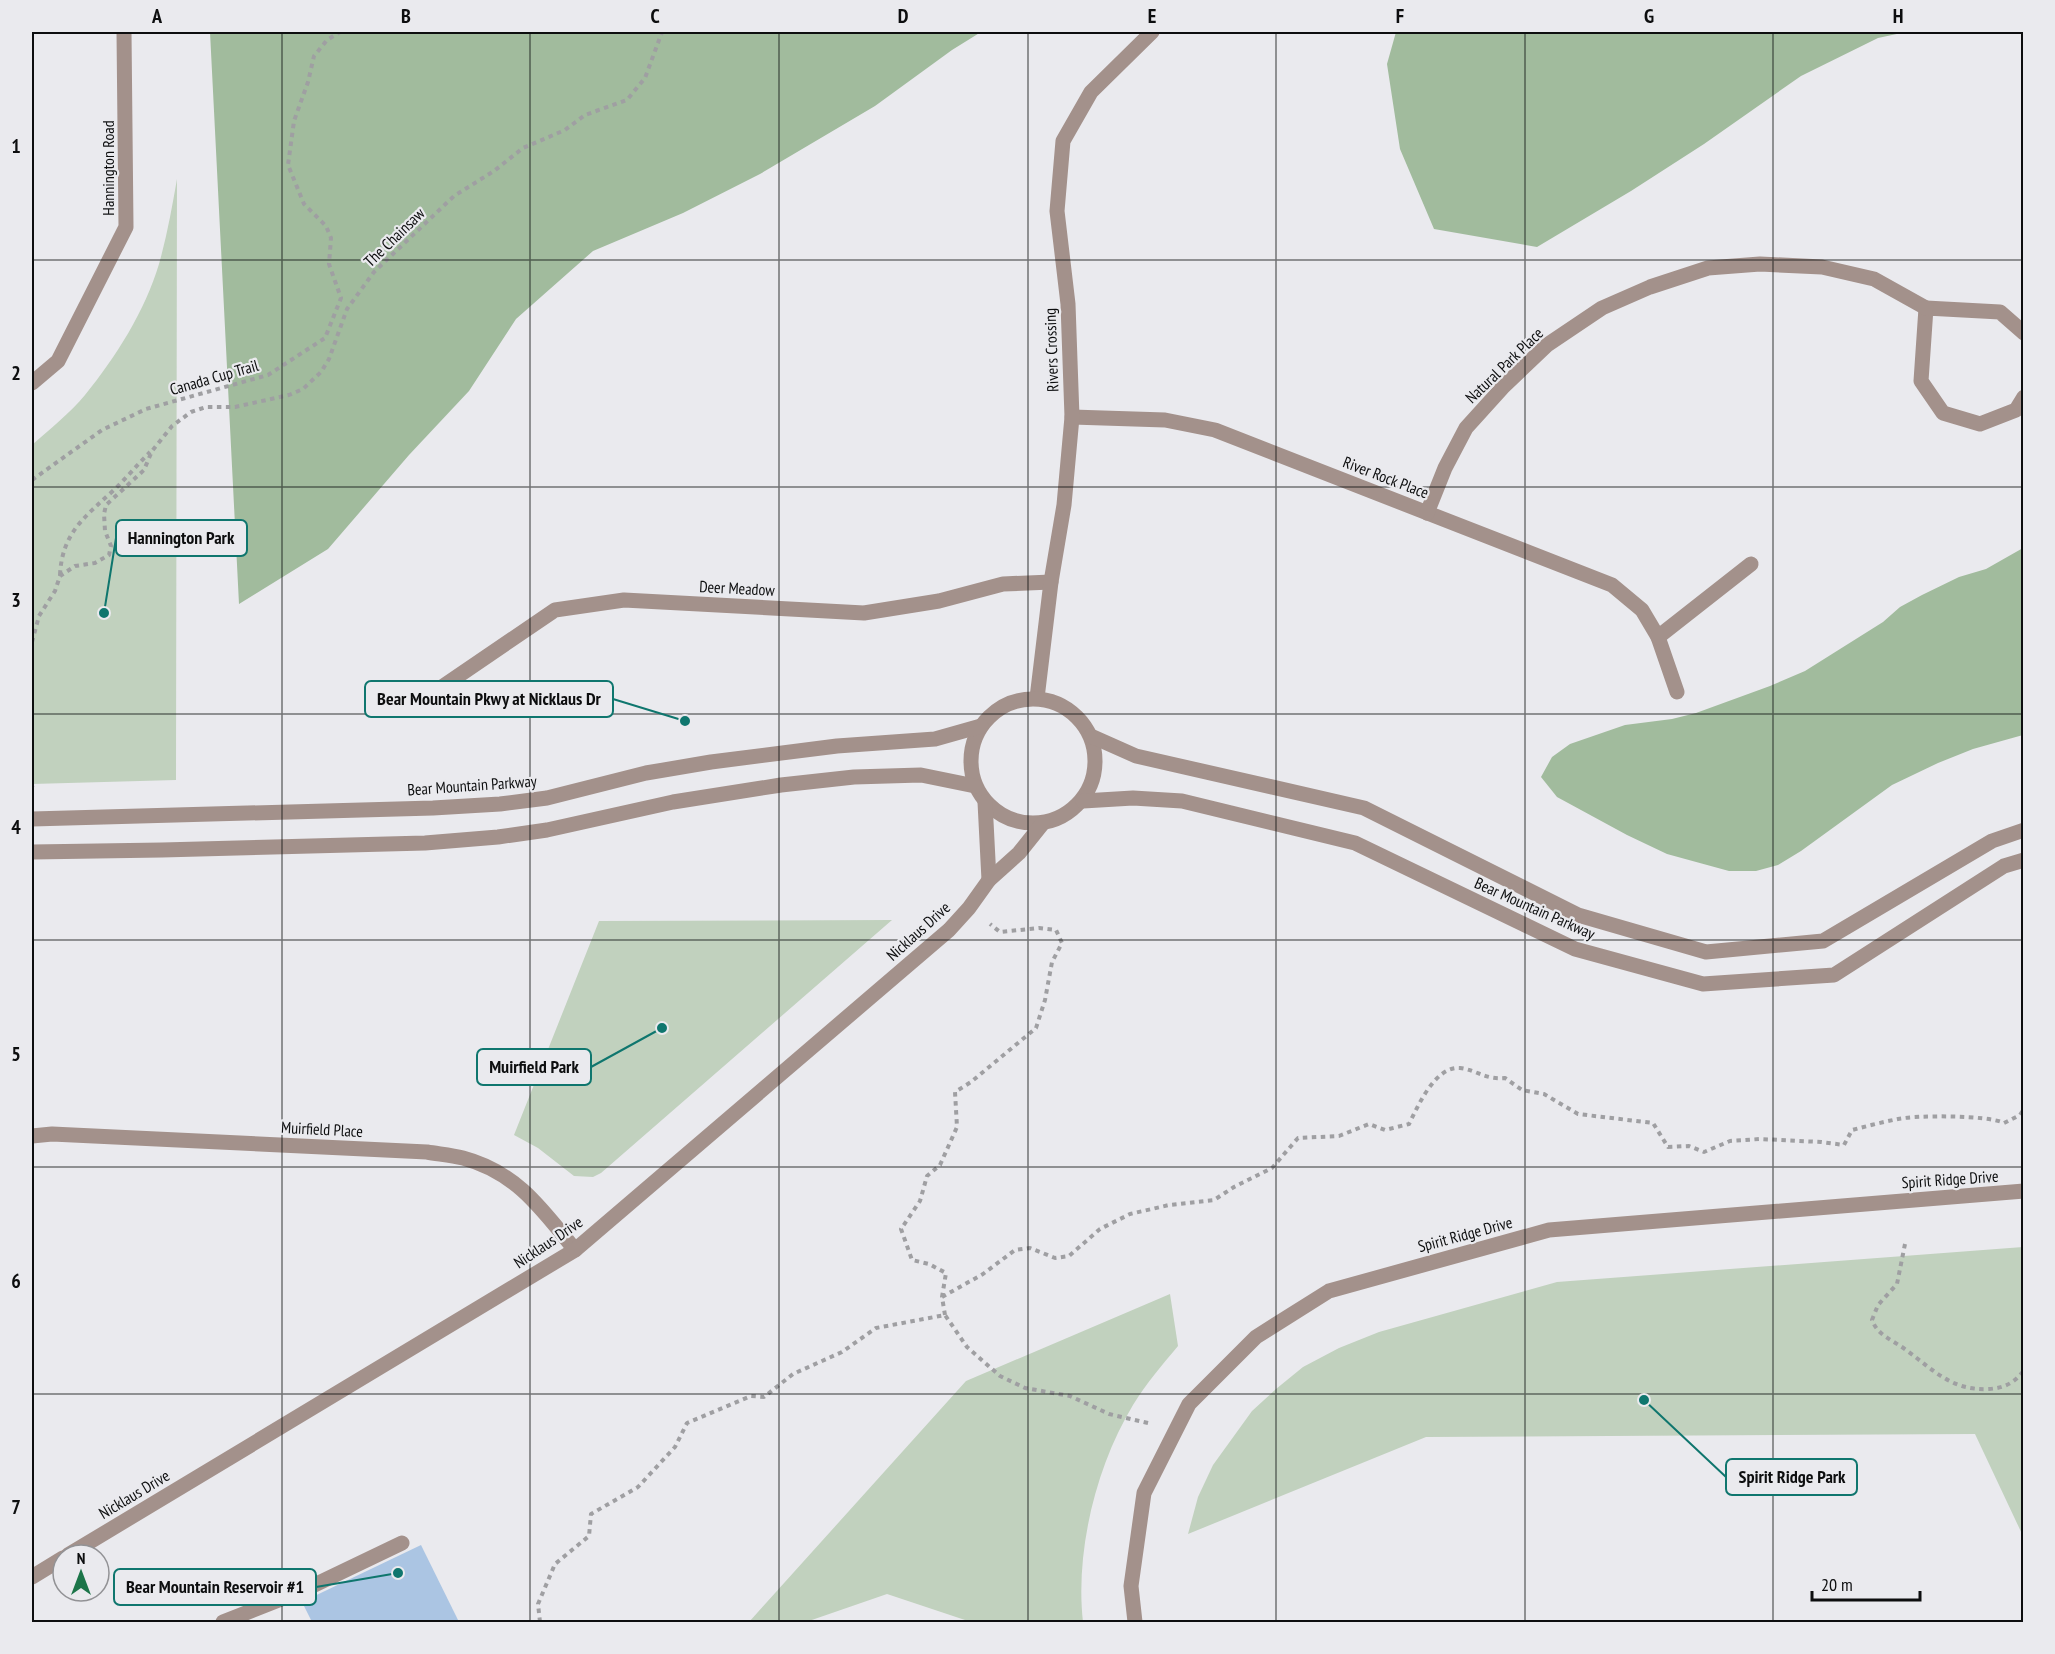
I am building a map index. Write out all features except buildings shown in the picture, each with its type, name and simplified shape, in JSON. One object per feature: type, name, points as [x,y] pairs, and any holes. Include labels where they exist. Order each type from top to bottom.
[{"type":"street","name":"Hannington Road","points":[[32,383],[58,360],[126,227],[124,32]]},
{"type":"street","name":"Rivers Crossing","points":[[1037,698],[1051,582],[1064,505],[1072,417],[1068,304],[1057,212],[1064,141],[1090,92],[1152,32]]},
{"type":"street","name":"Natural Park Place","points":[[1427,513],[1445,468],[1466,428],[1504,386],[1547,345],[1602,308],[1650,287],[1708,268],[1760,264],[1822,267],[1874,279],[1926,308],[2000,312],[2024,333]]},
{"type":"street","points":[[1926,308],[1921,381],[1943,413],[1980,424],[2016,410],[2024,397]]},
{"type":"street","name":"River Rock Place","points":[[1072,417],[1165,420],[1215,430],[1612,585],[1642,610],[1658,637],[1677,692]]},
{"type":"street","points":[[1658,637],[1751,564]]},
{"type":"street","name":"Deer Meadow","points":[[442,687],[555,610],[624,600],[864,613],[939,601],[1003,584],[1051,582]]},
{"type":"street","points":[[1037,698],[1062,705],[1079,718],[1091,736],[1096,759],[1093,781],[1083,801],[1065,816],[1043,823],[1020,823],[1001,816],[986,802],[975,786],[970,765],[972,745],[981,726],[997,710],[1018,700],[1037,698]]},
{"type":"street","name":"Bear Mountain Parkway","points":[[32,819],[433,808],[500,804],[547,798],[646,773],[711,762],[837,746],[935,739],[981,726]]},
{"type":"street","name":"Bear Mountain Parkway","points":[[1091,736],[1136,756],[1364,808],[1578,915],[1706,952],[1823,941],[1992,841],[2024,830]]},
{"type":"street","points":[[32,852],[425,843],[547,830],[673,802],[781,785],[855,777],[921,775],[975,786]]},
{"type":"street","name":"Bear Mountain Parkway","points":[[1083,801],[1133,798],[1182,801],[1355,843],[1575,949],[1703,984],[1834,975],[2004,866],[2024,860]]},
{"type":"street","points":[[986,802],[989,880]]},
{"type":"street","name":"Nicklaus Drive","points":[[88,1543],[575,1250],[949,930],[969,908],[989,880],[1019,853],[1043,823]]},
{"type":"street","name":"Muirfield Place","points":[[32,1136],[52,1134],[392,1150],[427,1152],[464,1158],[501,1174],[529,1194],[575,1250]]},
{"type":"street","name":"Spirit Ridge Drive","points":[[1136,1623],[1131,1586],[1144,1493],[1189,1404],[1256,1337],[1329,1291],[1550,1230],[2024,1191]]},
{"type":"street","points":[[223,1623],[304,1590],[402,1543]]},
{"type":"street","points":[[32,1577],[51,1565]]},
{"type":"path","name":"Canada Cup Trail","points":[[32,480],[111,426],[146,409],[268,375],[326,338],[341,298],[329,264],[331,238],[326,226],[304,204],[288,165],[294,121],[308,82],[314,56],[327,40],[340,32]]},
{"type":"path","name":"The Chainsaw","points":[[32,642],[39,616],[55,591],[60,576],[61,561],[76,525],[152,451],[172,426],[191,412],[206,407],[235,407],[289,395],[303,389],[321,372],[329,359],[347,309],[374,272],[454,196],[494,171],[523,148],[566,130],[585,115],[627,100],[645,78],[662,32]]},
{"type":"path","name":"The Chainsaw","points":[[60,576],[75,566],[95,563],[109,555],[111,546],[105,531],[106,505],[144,470],[152,451]]},
{"type":"path","points":[[969,908],[1000,932],[1039,928],[1056,930],[1062,943],[1052,962],[1045,1000],[1036,1028],[971,1082],[955,1092],[957,1127],[940,1164],[927,1176],[920,1201],[901,1228],[912,1260],[929,1264],[946,1273],[942,1297],[945,1315],[967,1347],[1000,1376],[1025,1388],[1070,1396],[1109,1414],[1175,1431]]},
{"type":"path","points":[[942,1297],[983,1274],[1015,1250],[1030,1248],[1055,1258],[1069,1256],[1100,1229],[1130,1214],[1169,1205],[1214,1200],[1272,1168],[1298,1138],[1339,1136],[1369,1124],[1385,1130],[1409,1124],[1432,1084],[1447,1071],[1460,1068],[1494,1080],[1505,1078],[1522,1090],[1544,1094],[1578,1114],[1653,1123],[1668,1147],[1689,1146],[1704,1152],[1730,1141],[1760,1139],[1844,1145],[1852,1130],[1900,1118],[1972,1117],[2004,1123],[2020,1115],[2024,1109]]},
{"type":"path","points":[[1905,1244],[1897,1284],[1878,1305],[1872,1320],[1876,1330],[1938,1375],[1959,1387],[1978,1390],[2000,1388],[2017,1380],[2024,1370]]},
{"type":"path","points":[[540,1623],[538,1604],[555,1564],[589,1536],[591,1514],[638,1487],[675,1447],[687,1423],[751,1396],[764,1397],[793,1374],[842,1352],[876,1328],[945,1315]]},
{"type":"green space","points":[[210,32],[981,32],[952,50],[875,106],[760,174],[683,213],[593,251],[516,319],[469,391],[409,455],[328,549],[239,604]]},
{"type":"green space","points":[[1396,32],[1906,32],[1878,38],[1801,76],[1704,144],[1537,247],[1434,229],[1400,149],[1387,64]]},
{"type":"green space","points":[[177,179],[176,780],[32,784],[32,445],[85,395],[108,365],[138,316],[159,264]]},
{"type":"green space","points":[[2023,548],[2023,735],[1973,749],[1892,785],[1778,865],[1756,871],[1729,871],[1667,854],[1557,797],[1541,777],[1552,757],[1570,744],[1625,725],[1672,719],[1696,713],[1805,671],[1883,622],[1900,607],[1959,577],[1986,569]]},
{"type":"green space","points":[[892,920],[601,1173],[593,1177],[574,1176],[538,1148],[514,1135],[599,921]]},
{"type":"green space","points":[[2023,1247],[2023,1536],[1975,1434],[1426,1437],[1188,1534],[1198,1497],[1213,1465],[1252,1411],[1303,1367],[1339,1348],[1379,1332],[1557,1282]]},
{"type":"green space","points":[[1170,1294],[1178,1346],[1133,1405],[1108,1455],[1091,1510],[1086,1539],[1082,1567],[1083,1622],[971,1622],[887,1594],[806,1622],[749,1622],[966,1381]]},
{"type":"water","points":[[421,1545],[459,1622],[312,1622],[302,1602]]},
{"type":"place","name":"Hannington Park","points":[[104,613]]},
{"type":"place","name":"Bear Mountain Pkwy at Nicklaus Dr","points":[[685,721]]},
{"type":"place","name":"Muirfield Park","points":[[662,1028]]},
{"type":"place","name":"Spirit Ridge Park","points":[[1644,1400]]},
{"type":"place","name":"Bear Mountain Reservoir #1","points":[[398,1573]]}]
